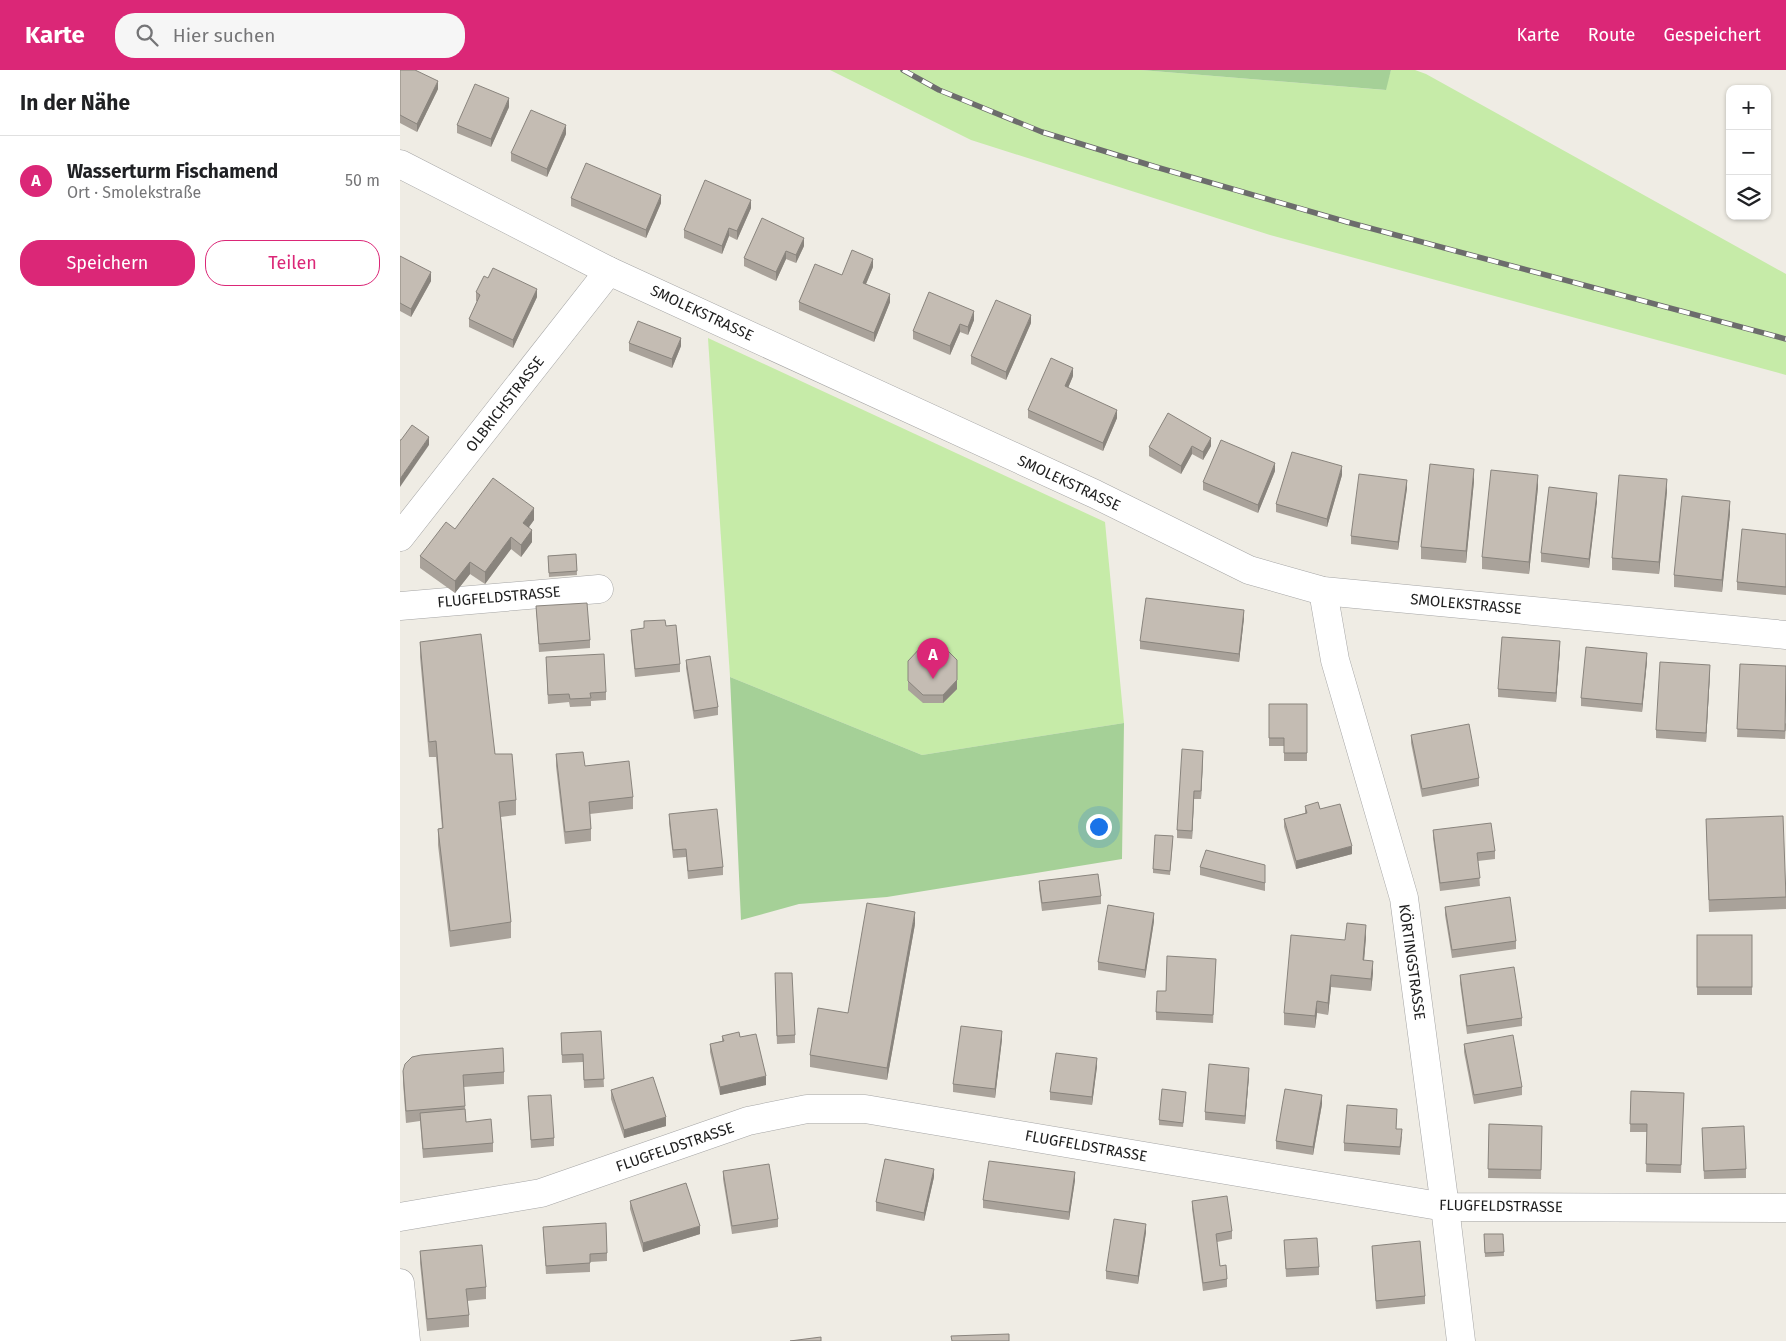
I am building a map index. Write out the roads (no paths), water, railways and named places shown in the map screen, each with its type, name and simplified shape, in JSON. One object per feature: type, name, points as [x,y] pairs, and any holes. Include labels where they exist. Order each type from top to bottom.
[{"type":"street","name":"SMOLEKSTRASSE","points":[[400,164],[610,271],[1095,494],[1248,570],[1323,591],[1786,635]]},
{"type":"street","name":"OLBRICHSTRASSE","points":[[400,537],[610,271]]},
{"type":"street","name":"FLUGFELDSTRASSE","points":[[400,606],[598,589]]},
{"type":"street","name":"KÖRTINGSTRASSE","points":[[1323,591],[1335,660],[1404,898],[1446,1207],[1461,1341]]},
{"type":"street","name":"FLUGFELDSTRASSE","points":[[400,1218],[541,1193],[748,1121],[807,1109],[865,1109],[1446,1207],[1786,1208]]},
{"type":"street","points":[[400,1283],[406,1341]]},
{"type":"railway","points":[[903,70],[939,90],[1042,132],[1156,167],[1347,222],[1786,339]]},
{"type":"place","name":"Wasserturm Fischamend","points":[[933,679]]}]
